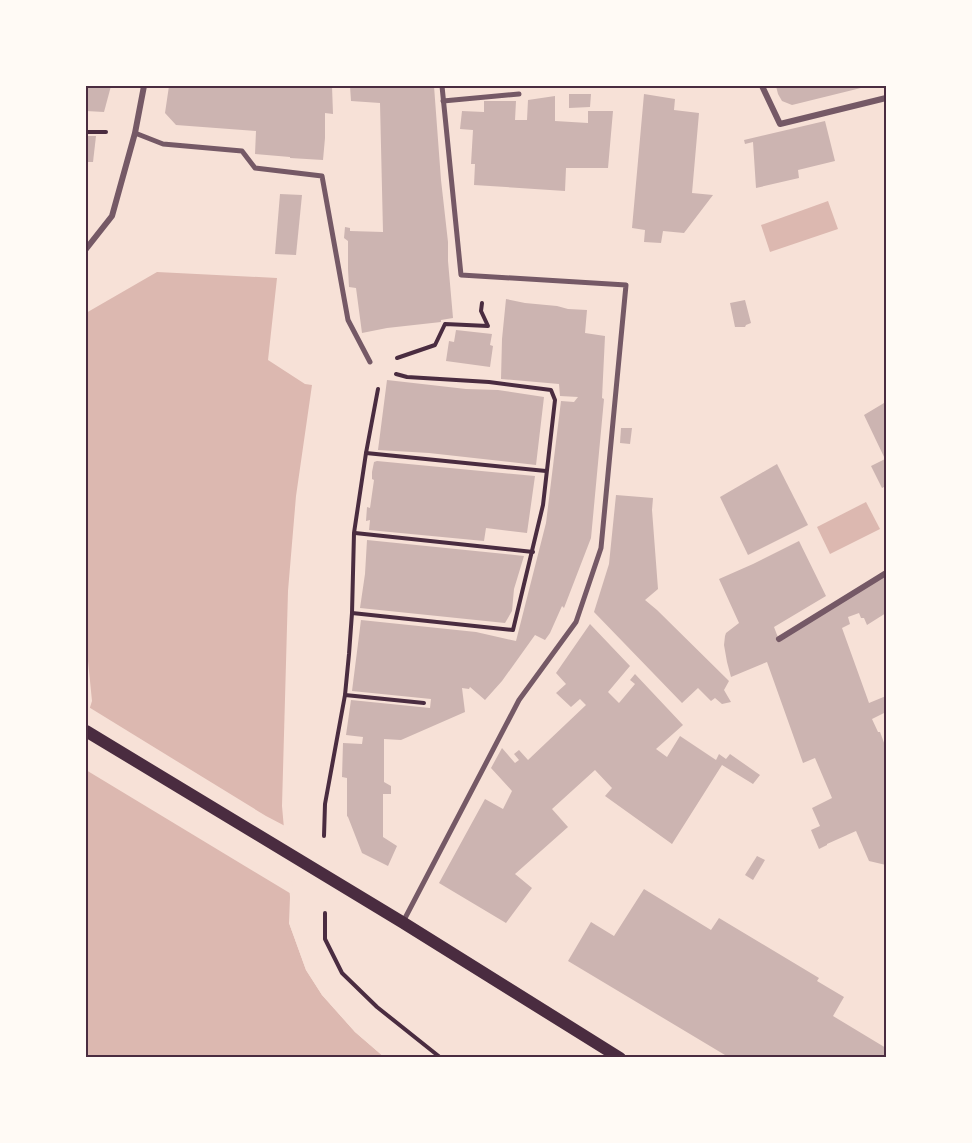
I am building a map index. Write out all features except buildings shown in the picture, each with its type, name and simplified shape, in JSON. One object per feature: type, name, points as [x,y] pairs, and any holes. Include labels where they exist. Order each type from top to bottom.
[{"type":"main road","points":[[86,731],[402,922],[620,1058]]},
{"type":"street","points":[[86,249],[112,216],[135,133],[144,86]]},
{"type":"street","points":[[402,922],[519,700],[576,622],[601,548],[626,285],[461,275],[442,86]]},
{"type":"street","points":[[762,86],[780,124],[886,98]]},
{"type":"street","points":[[444,101],[519,94]]},
{"type":"street","points":[[135,133],[163,144],[242,151],[255,168],[322,176],[348,320],[370,362]]},
{"type":"street","points":[[779,639],[886,573]]},
{"type":"path","points":[[370,362],[391,361],[435,345],[445,324],[488,326],[481,311],[485,276]]},
{"type":"path","points":[[352,613],[513,630],[543,505],[555,400],[551,390],[489,382],[407,377],[381,371],[370,362]]},
{"type":"path","points":[[324,843],[326,804],[345,695],[352,613],[354,533],[381,371]]},
{"type":"path","points":[[366,453],[546,471]]},
{"type":"path","points":[[354,533],[533,552]]},
{"type":"path","points":[[345,695],[424,703]]},
{"type":"path","points":[[324,907],[325,939],[342,973],[377,1007],[441,1058]]},
{"type":"shaded area","points":[[828,201],[838,229],[770,252],[761,225]]},
{"type":"shaded area","points":[[157,272],[277,278],[268,360],[305,384],[312,385],[296,496],[288,591],[282,806],[290,897],[289,923],[306,970],[322,995],[355,1032],[384,1057],[86,1057],[86,720],[92,701],[86,641],[86,313]]},
{"type":"shaded area","points":[[866,502],[880,529],[830,554],[817,527]]},
{"type":"pier","points":[[87,706],[287,827],[293,895],[86,770]]},
{"type":"pier","points":[[292,920],[309,969],[324,993],[357,1030],[387,1058],[355,1032],[322,995],[306,970],[289,923]]}]
